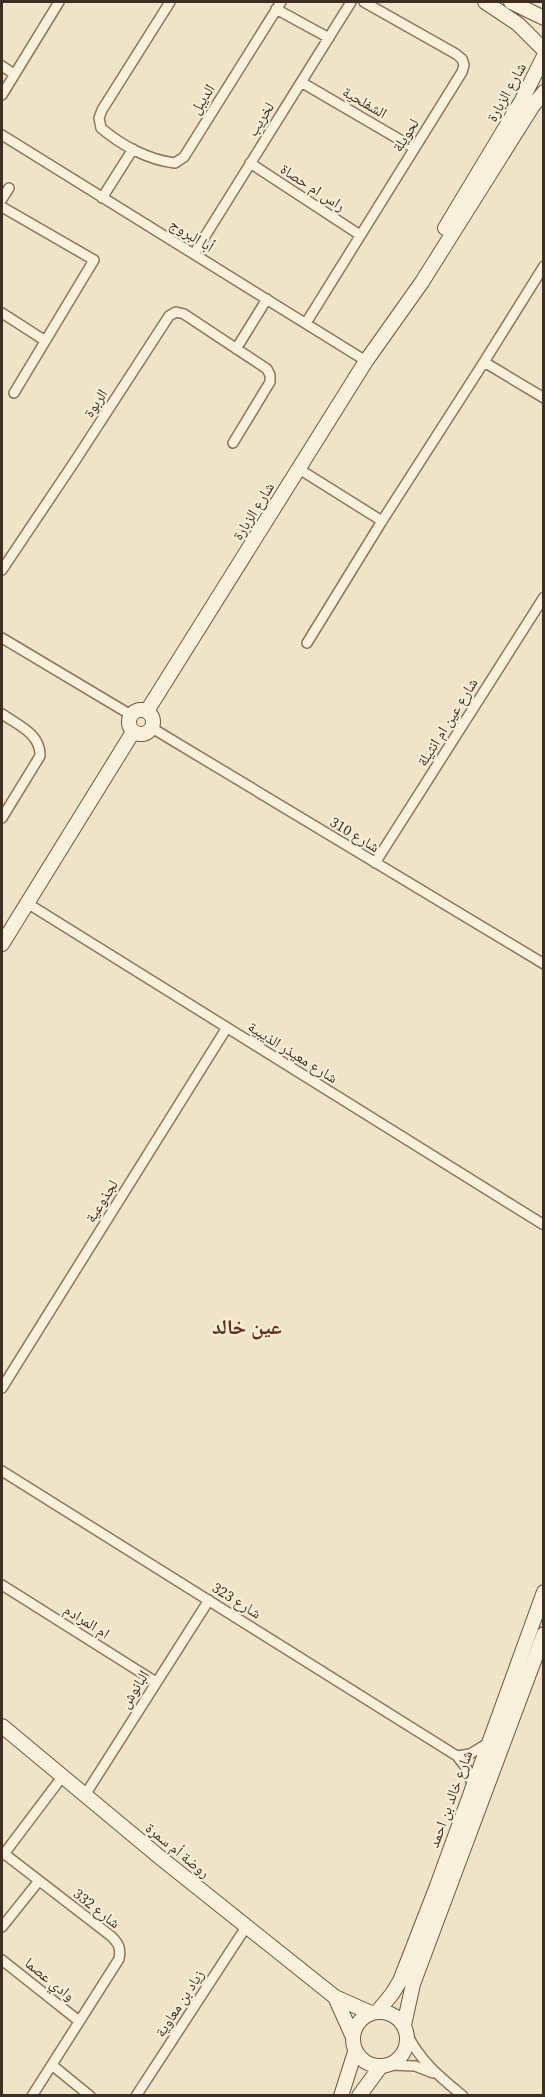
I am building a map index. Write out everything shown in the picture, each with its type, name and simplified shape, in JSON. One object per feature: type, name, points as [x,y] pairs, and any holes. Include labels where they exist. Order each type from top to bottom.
[{"type":"street","points":[[2,95],[59,2]]},
{"type":"street","name":"الديبل","points":[[170,2],[99,118],[101,128],[133,150],[166,162],[175,163],[184,157],[278,5],[329,38]]},
{"type":"street","name":"لخريب","points":[[194,254],[351,2]]},
{"type":"street","name":"لحويلة","points":[[306,324],[462,72],[464,61],[456,54],[364,2]]},
{"type":"street","points":[[484,2],[518,24],[543,49]]},
{"type":"street","points":[[512,2],[543,18]]},
{"type":"street","name":"شارع الزبارة","points":[[388,329],[414,278],[522,100],[543,49]]},
{"type":"street","points":[[2,66],[14,74]]},
{"type":"street","name":"الشفلحية","points":[[301,82],[414,148]]},
{"type":"street","name":"شارع الزبارة","points":[[147,711],[366,361],[422,282],[543,92]]},
{"type":"street","name":"أبا البروج","points":[[2,135],[366,361]]},
{"type":"street","points":[[102,198],[133,150]]},
{"type":"street","name":"راس ام حصاة","points":[[250,163],[360,235]]},
{"type":"street","points":[[2,199],[9,188]]},
{"type":"street","points":[[2,207],[94,260],[14,393]]},
{"type":"street","points":[[307,643],[543,266]]},
{"type":"street","points":[[236,349],[267,299]]},
{"type":"street","name":"الربوة","points":[[2,570],[169,316],[176,312],[184,314],[267,369],[270,382],[233,443]]},
{"type":"street","points":[[2,313],[44,340]]},
{"type":"street","points":[[484,362],[543,398]]},
{"type":"street","points":[[298,469],[382,521]]},
{"type":"street","name":"شارع عين ام انثيلة","points":[[375,863],[543,597]]},
{"type":"street","points":[[2,638],[131,715]]},
{"type":"street","points":[[137,710],[147,711],[153,718],[152,728],[146,734],[133,732],[129,724],[131,715],[137,710]]},
{"type":"street","points":[[2,714],[30,733],[39,743],[40,756],[2,818]]},
{"type":"street","name":"شارع 310","points":[[152,728],[543,964]]},
{"type":"street","points":[[2,944],[133,732]]},
{"type":"street","name":"شارع معيذر الذيبية","points":[[27,903],[543,1226]]},
{"type":"street","name":"لجذوعية","points":[[2,1388],[226,1029]]},
{"type":"street","name":"شارع 323","points":[[2,1471],[457,1756],[467,1768],[472,1784]]},
{"type":"street","name":"ام المرادم","points":[[2,1586],[156,1682]]},
{"type":"street","name":"شارع خالد بن احمد","points":[[375,2012],[392,1994],[400,1981],[437,1886],[543,1592]]},
{"type":"street","name":"البانوش","points":[[85,1795],[208,1600]]},
{"type":"street","name":"شارع خالد بن احمد","points":[[406,2030],[413,1984],[543,1634]]},
{"type":"street","name":"روضة أم سمرة","points":[[2,1726],[246,1927],[335,1997],[375,2012]]},
{"type":"street","points":[[457,1756],[470,1754],[488,1743]]},
{"type":"street","name":"شارع 332","points":[[32,2096],[119,1959],[119,1946],[111,1936],[3,1853],[62,1777]]},
{"type":"street","points":[[2,1928],[38,1882]]},
{"type":"street","name":"زياد بن معاوية","points":[[136,2096],[246,1927]]},
{"type":"street","name":"وادي عصما","points":[[2,1960],[79,2021]]},
{"type":"street","name":"روضة أم سمرة","points":[[335,1997],[352,2035]]},
{"type":"street","points":[[438,2075],[415,2066],[366,2063],[356,2052],[352,2035],[358,2021],[375,2012],[393,2014],[406,2030],[420,2056],[463,2096]]},
{"type":"street","points":[[358,2096],[386,2066],[402,2056],[408,2042],[406,2030]]},
{"type":"street","points":[[340,2096],[356,2052]]},
{"type":"street","points":[[52,2065],[90,2096]]},
{"type":"district","name":"عين خالد","points":[[247,1326]]}]
